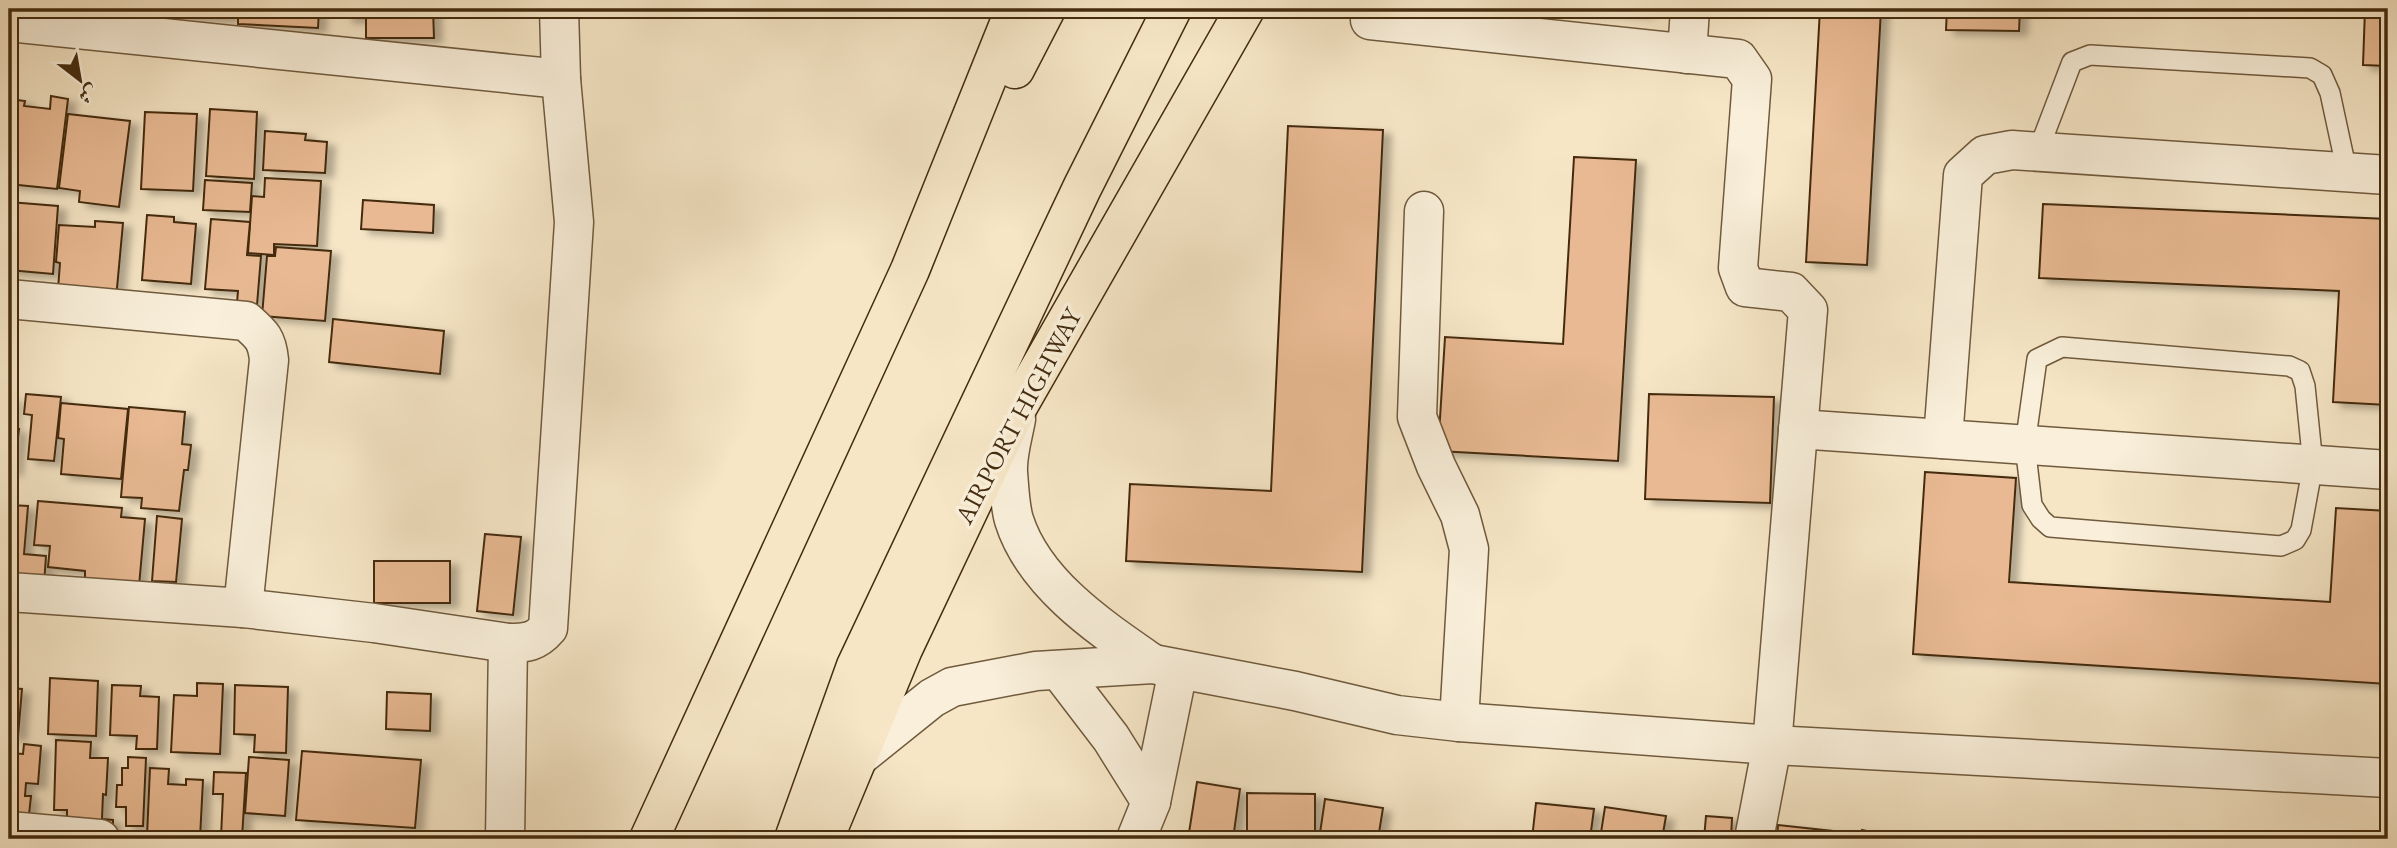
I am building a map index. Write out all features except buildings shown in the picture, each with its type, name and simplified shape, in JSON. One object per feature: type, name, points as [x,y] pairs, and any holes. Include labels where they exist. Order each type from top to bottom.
[{"type":"highway","points":[[649,839],[910,270],[1015,9]]},
{"type":"highway","points":[[910,270],[1046,9]]},
{"type":"highway","points":[[794,839],[856,666],[1082,188],[1172,9]]},
{"type":"highway","name":"AIRPORT HIGHWAY","points":[[824,839],[903,649],[1017,408],[1245,9]]},
{"type":"street","points":[[9,592],[243,608],[374,622],[508,643],[528,643],[540,638],[548,628],[574,222],[561,79],[559,9]]},
{"type":"street","points":[[1687,54],[1690,9]]},
{"type":"street","points":[[1370,20],[1738,59],[1752,79],[1738,268],[1745,286],[1791,292],[1808,310],[1772,745],[1754,839]]},
{"type":"street","points":[[9,22],[561,79]]},
{"type":"street","points":[[1943,439],[1963,176],[1985,155],[2012,150],[2038,151],[2388,175]]},
{"type":"street","points":[[1424,211],[1418,417],[1436,466],[1460,515],[1469,549],[1459,722]]},
{"type":"street","points":[[9,299],[246,321],[260,333],[267,344],[269,360],[243,608]]},
{"type":"street","points":[[1017,408],[1008,471],[1015,520],[1028,548],[1055,588],[1113,636],[1165,667]]},
{"type":"street","points":[[1798,429],[2388,470]]},
{"type":"street","points":[[505,839],[508,643]]},
{"type":"street","points":[[1136,839],[1151,802],[1165,667]]},
{"type":"street","points":[[861,755],[932,698],[952,687],[1036,671],[1165,667],[1295,691],[1397,715],[1459,722],[1772,745],[2388,778]]},
{"type":"street","points":[[1059,670],[1111,738],[1151,802]]},
{"type":"street","points":[[9,831],[100,839]]},
{"type":"lane","points":[[2038,151],[2072,62],[2090,55],[2310,68],[2322,75],[2330,93],[2347,172]]},
{"type":"lane","points":[[2062,347],[2289,366],[2300,371],[2305,386],[2313,465],[2301,530],[2295,540],[2281,546],[2050,527],[2032,505],[2025,445],[2037,359],[2062,347]]}]
